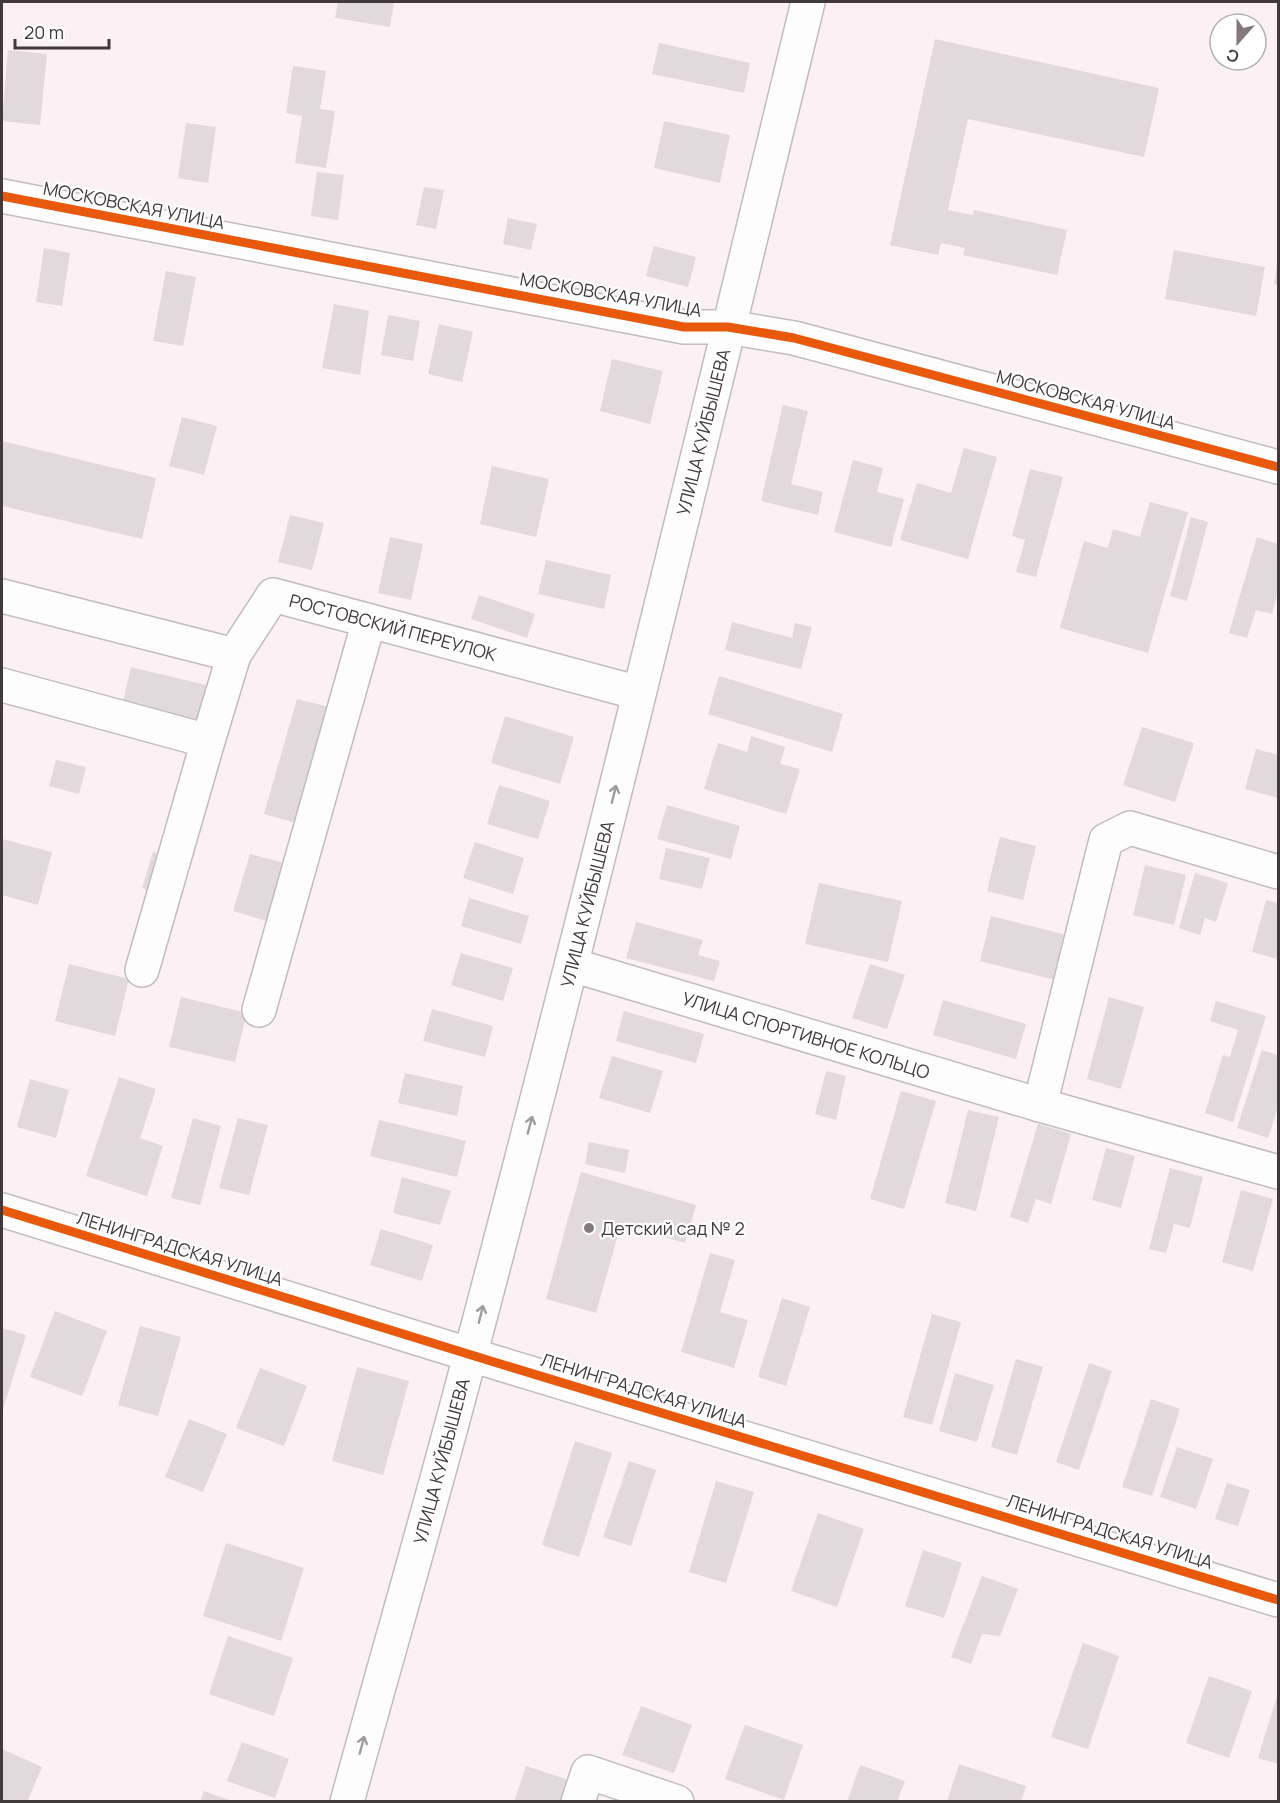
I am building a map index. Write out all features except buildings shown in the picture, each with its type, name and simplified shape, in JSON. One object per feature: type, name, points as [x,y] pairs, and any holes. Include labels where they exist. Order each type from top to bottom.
[{"type":"street","name":"УЛИЦА КУЙБЫШЕВА","points":[[347,1802],[471,1355],[572,965],[808,2]]},
{"type":"street","name":"МОСКОВСКАЯ УЛИЦА","points":[[2,196],[684,327],[729,327],[794,338],[1278,467]]},
{"type":"street","points":[[2,596],[234,655],[142,970]]},
{"type":"street","name":"РОСТОВСКИЙ ПЕРЕУЛОК","points":[[234,655],[273,596],[639,693]]},
{"type":"street","points":[[259,1010],[369,621]]},
{"type":"street","points":[[2,685],[208,741]]},
{"type":"street","points":[[1040,1105],[1106,840],[1130,828],[1278,872]]},
{"type":"street","name":"УЛИЦА СПОРТИВНОЕ КОЛЬЦО","points":[[572,965],[1040,1105],[1278,1172]]},
{"type":"street","name":"ЛЕНИНГРАДСКАЯ УЛИЦА","points":[[2,1210],[1278,1600]]},
{"type":"street","points":[[578,1802],[588,1772],[677,1802]]},
{"type":"cycle path","points":[[2,196],[684,327],[728,327],[794,338],[1278,467]]},
{"type":"cycle path","points":[[2,1210],[1278,1600]]},
{"type":"place","name":"Детский сад № 2","points":[[589,1228]]}]
